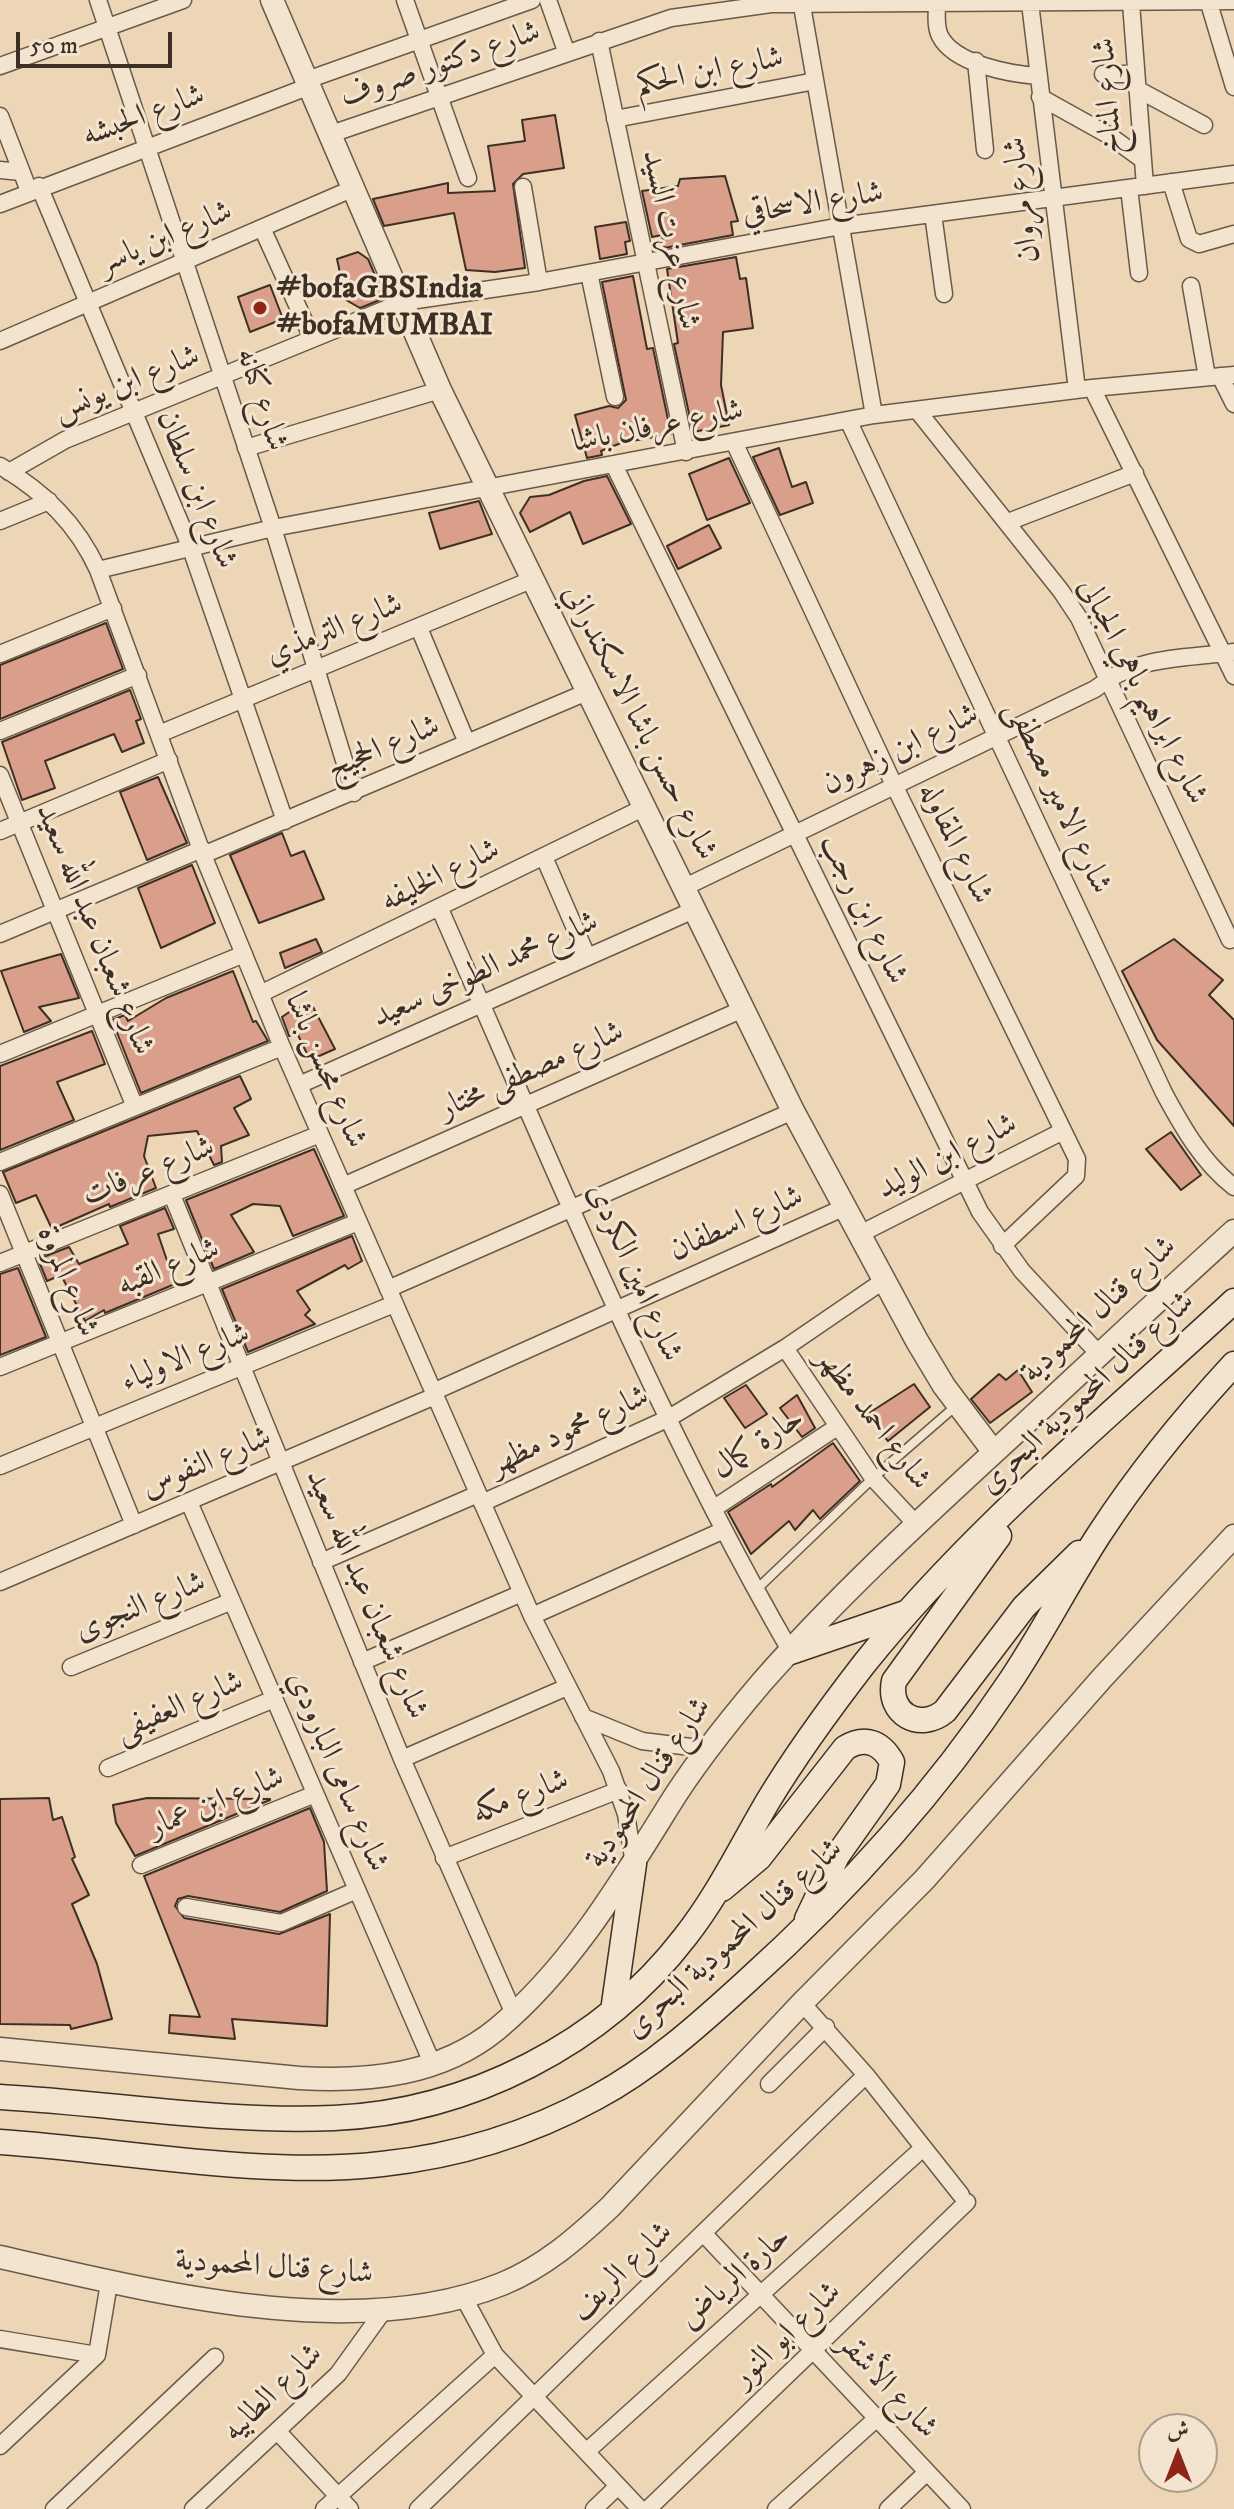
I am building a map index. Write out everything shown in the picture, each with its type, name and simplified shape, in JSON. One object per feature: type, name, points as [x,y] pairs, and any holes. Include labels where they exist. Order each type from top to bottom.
[{"type":"main road","name":"شارع قنال المحمودية البحرى","points":[[0,2097],[285,2118],[385,2113],[483,2086],[529,2066],[613,2011],[668,1958],[716,1893],[800,1750],[907,1612],[1021,1499],[1234,1301]]},
{"type":"main road","name":"شارع قنال المحمودية البحرى","points":[[0,2142],[241,2163],[333,2167],[409,2161],[469,2149],[555,2118],[635,2074],[706,2019],[804,1929],[905,1821],[964,1748],[1010,1682],[1097,1537],[1163,1444],[1234,1364]]},
{"type":"main road","points":[[1021,1499],[980,1564],[894,1681],[893,1699],[897,1708],[911,1720],[930,1721],[945,1711],[1024,1607],[1097,1537]]},
{"type":"main road","points":[[791,1652],[907,1612]]},
{"type":"main road","points":[[716,1893],[759,1858],[845,1748],[866,1741],[877,1744],[892,1762],[888,1784],[837,1856],[804,1929]]},
{"type":"main road","points":[[613,2011],[634,1864]]},
{"type":"street","name":"شارع كنانه","points":[[98,0],[273,528],[354,793]]},
{"type":"street","points":[[0,66],[183,0]]},
{"type":"street","name":"شارع حسن باشا الاسكندراني","points":[[272,0],[440,390],[793,1111],[883,1281],[957,1405],[993,1451]]},
{"type":"street","points":[[405,0],[468,178]]},
{"type":"street","name":"شارع الحبشه","points":[[0,204],[34,188],[419,40],[532,0]]},
{"type":"street","points":[[548,0],[566,51]]},
{"type":"street","points":[[1208,1],[1234,87]]},
{"type":"street","name":"شارع دكتور صروف","points":[[331,134],[566,51],[704,11],[801,2],[1234,1]]},
{"type":"street","points":[[801,2],[874,415]]},
{"type":"street","points":[[948,2],[940,36],[947,45],[1003,73],[1038,76]]},
{"type":"street","name":"شارع مروان","points":[[1030,3],[1052,198],[1084,389],[1135,473],[1229,652],[1234,676]]},
{"type":"street","name":"شارع المناخ","points":[[1131,3],[1143,160],[1137,187],[1139,273]]},
{"type":"street","name":"شارع عزت السيد","points":[[599,41],[686,452]]},
{"type":"street","points":[[976,61],[985,150]]},
{"type":"street","points":[[1103,74],[1137,82],[1204,125]]},
{"type":"street","name":"شارع ابن الحكم","points":[[615,119],[815,81]]},
{"type":"street","points":[[1040,97],[1099,129],[1143,160]]},
{"type":"street","name":"شارع ابن سلطان","points":[[0,116],[21,172],[34,188],[88,303],[190,546],[285,821]]},
{"type":"street","points":[[0,170],[21,172]]},
{"type":"street","name":"شارع الاسحاقي","points":[[403,302],[539,282],[841,226],[1234,174]]},
{"type":"street","points":[[1171,182],[1186,234],[1192,242],[1199,244],[1234,234]]},
{"type":"street","points":[[523,187],[539,282]]},
{"type":"street","name":"شارع ابن ياسر","points":[[0,341],[354,188]]},
{"type":"street","points":[[933,214],[944,294]]},
{"type":"street","points":[[262,228],[312,338]]},
{"type":"street","points":[[589,273],[615,397]]},
{"type":"street","points":[[1191,286],[1221,376],[1234,404]]},
{"type":"street","name":"شارع ابن يونس","points":[[5,469],[134,412],[403,302]]},
{"type":"street","name":"شارع عرفان باشا","points":[[98,570],[273,528],[874,415],[1221,376]]},
{"type":"street","points":[[246,448],[440,390]]},
{"type":"street","name":"شارع ابراهيم باهي الجبالى","points":[[917,410],[1061,591],[1108,678],[1230,940]]},
{"type":"street","name":"شارع الامير مصطفى","points":[[848,420],[1164,1093],[1196,1148],[1216,1173],[1234,1187]]},
{"type":"street","name":"شارع المقاوله","points":[[734,442],[894,785],[1077,1159],[1078,1171],[1002,1246]]},
{"type":"street","name":"شارع ابن رجب","points":[[614,465],[964,1182],[1002,1246],[1098,1353]]},
{"type":"street","name":"شارع محسن باشا","points":[[5,469],[49,501],[86,544],[98,570],[202,852],[282,1047],[532,1616],[619,1790],[634,1864]]},
{"type":"street","points":[[1008,522],[1135,473]]},
{"type":"street","points":[[0,521],[49,501]]},
{"type":"street","name":"شارع الترمذي","points":[[159,734],[531,580]]},
{"type":"street","points":[[0,654],[113,608]]},
{"type":"street","points":[[419,628],[467,743]]},
{"type":"street","name":"شارع ابن زهرون","points":[[685,887],[1095,689],[1108,678],[1153,659],[1229,652]]},
{"type":"street","points":[[0,731],[138,675]]},
{"type":"street","name":"شارع الحجيج","points":[[0,934],[354,793],[587,692]]},
{"type":"street","points":[[0,831],[169,760]]},
{"type":"street","name":"شارع شعبان عبد الله سعيد","points":[[0,775],[135,1107]]},
{"type":"street","name":"شارع الخليفه","points":[[260,994],[645,807]]},
{"type":"street","points":[[544,857],[587,956]]},
{"type":"street","name":"شارع امين الكردى","points":[[440,909],[617,1310],[713,1509],[791,1652]]},
{"type":"street","name":"شارع محمد الطوخى سعيد","points":[[299,1085],[696,909]]},
{"type":"street","points":[[0,1054],[244,954]]},
{"type":"street","name":"شارع مصطفى مختار","points":[[343,1186],[743,1009]]},
{"type":"street","points":[[0,1162],[282,1047]]},
{"type":"street","name":"شارع الاولياء","points":[[0,1466],[241,1367],[572,1207],[793,1111]]},
{"type":"street","name":"شارع ابن الوليد","points":[[858,1235],[1063,1131]]},
{"type":"street","name":"شارع عرفات","points":[[0,1263],[320,1134]]},
{"type":"street","name":"شارع المروة","points":[[0,1194],[134,1525]]},
{"type":"street","name":"شارع شعبان عبد الله سعيد","points":[[172,1195],[402,1759],[514,2014]]},
{"type":"street","name":"شارع اسطفان","points":[[434,1394],[845,1207]]},
{"type":"street","name":"شارع القبه","points":[[0,1367],[358,1222]]},
{"type":"street","name":"شارع قنال المحمودية","points":[[2,2045],[324,2080],[373,2078],[433,2065],[476,2044],[514,2014],[565,1957],[634,1864],[707,1749],[791,1652],[916,1524],[1098,1353],[1234,1231]]},
{"type":"street","name":"شارع محمود مظهر","points":[[321,1562],[480,1499],[669,1418],[785,1348],[883,1281]]},
{"type":"street","name":"شارع احمد مظهر","points":[[785,1348],[873,1478],[916,1524]]},
{"type":"street","name":"شارع النفوس","points":[[0,1582],[434,1394]]},
{"type":"street","name":"حارة كمال","points":[[713,1509],[766,1477],[837,1427]]},
{"type":"street","name":"شارع سامى البارودي","points":[[189,1502],[433,2065]]},
{"type":"street","points":[[532,1616],[724,1530]]},
{"type":"street","name":"شارع قنال المحمودية","points":[[0,2257],[109,2283],[246,2304],[384,2310],[464,2298],[518,2276],[578,2237],[924,1880],[1103,1677],[1234,1536]]},
{"type":"street","points":[[362,1662],[522,1593]]},
{"type":"street","name":"شارع النجوى","points":[[71,1667],[232,1601]]},
{"type":"street","points":[[402,1759],[567,1687]]},
{"type":"street","name":"شارع العفيفى","points":[[108,1768],[274,1699]]},
{"type":"street","points":[[582,1717],[642,1741],[707,1749]]},
{"type":"street","name":"شارع مكه","points":[[444,1858],[619,1790]]},
{"type":"street","name":"شارع ابن عمار","points":[[141,1865],[315,1794]]},
{"type":"street","points":[[186,1907],[281,1923],[357,1890]]},
{"type":"street","points":[[802,2003],[826,2027],[923,2148]]},
{"type":"street","points":[[769,2084],[826,2027]]},
{"type":"street","name":"شارع الريف","points":[[418,2509],[535,2399],[866,2075]]},
{"type":"street","name":"شارع ابو النور","points":[[648,2509],[813,2351],[964,2198],[923,2148]]},
{"type":"street","name":"حارة الرياض","points":[[586,2452],[923,2148]]},
{"type":"street","name":"شارع الأشقر","points":[[704,2234],[962,2509]]},
{"type":"street","points":[[0,2446],[97,2355],[109,2283]]},
{"type":"street","points":[[464,2298],[495,2355],[640,2509]]},
{"type":"street","name":"شارع الطابيه","points":[[193,2509],[279,2433],[338,2374],[384,2310]]},
{"type":"street","points":[[0,2339],[97,2355]]},
{"type":"street","points":[[324,2509],[495,2355]]},
{"type":"street","points":[[54,2509],[215,2357]]},
{"type":"street","points":[[776,2509],[877,2418]]},
{"type":"street","points":[[279,2433],[350,2509]]},
{"type":"street","points":[[888,2509],[927,2472]]},
{"type":"street","points":[[594,2509],[618,2486]]},
{"type":"lane","points":[[756,1591],[873,1478],[957,1405]]},
{"type":"building","points":[[555,115],[564,168],[523,174],[513,184],[525,268],[495,272],[466,270],[454,213],[384,226],[373,199],[448,183],[448,193],[495,191],[488,146],[525,141],[522,120]]},
{"type":"building","points":[[725,176],[738,221],[731,222],[733,235],[664,248],[662,235],[652,237],[642,191],[678,186],[680,179]]},
{"type":"building","points":[[626,222],[630,241],[625,242],[627,254],[600,259],[595,227]]},
{"type":"building","points":[[358,252],[368,259],[385,298],[360,308],[346,300],[337,259]]},
{"type":"building","points":[[736,257],[740,279],[746,278],[753,328],[723,332],[721,385],[729,425],[693,432],[674,344],[678,343],[667,269]]},
{"type":"building","points":[[633,276],[647,349],[653,348],[671,434],[621,443],[601,451],[602,455],[587,458],[575,415],[609,406],[618,408],[626,400],[602,282]]},
{"type":"building","name":"#bofaGBSIndia #bofaMUMBAI","points":[[270,285],[283,319],[250,332],[238,297]]},
{"type":"building","points":[[779,448],[792,487],[806,482],[813,503],[780,515],[753,457]]},
{"type":"building","points":[[729,458],[750,503],[707,520],[689,474]]},
{"type":"building","points":[[607,476],[631,524],[583,544],[570,512],[530,532],[520,513],[530,497],[549,495],[584,481]]},
{"type":"building","points":[[479,501],[492,534],[440,549],[429,513]]},
{"type":"building","points":[[709,525],[721,548],[678,569],[667,546]]},
{"type":"building","points":[[106,623],[123,669],[0,719],[0,665]]},
{"type":"building","points":[[130,690],[141,719],[136,721],[144,743],[122,752],[114,734],[45,761],[55,788],[22,800],[2,742]]},
{"type":"building","points":[[158,777],[187,843],[147,860],[120,792]]},
{"type":"building","points":[[282,833],[291,856],[304,851],[324,899],[259,923],[230,855]]},
{"type":"building","points":[[192,865],[215,923],[161,948],[138,888]]},
{"type":"building","points":[[316,939],[322,952],[285,968],[280,953]]},
{"type":"building","points":[[1174,939],[1223,980],[1209,995],[1234,1020],[1234,1126],[1157,1040],[1122,971]]},
{"type":"building","points":[[61,954],[79,998],[39,1007],[51,1021],[24,1032],[1,971]]},
{"type":"building","points":[[233,971],[253,1022],[256,1021],[268,1041],[141,1093],[112,1020],[125,1015],[128,1021],[166,998]]},
{"type":"building","points":[[298,1006],[303,1012],[313,1007],[335,1049],[310,1060],[297,1033],[289,1036],[282,1017]]},
{"type":"building","points":[[92,1031],[105,1064],[57,1082],[74,1120],[0,1150],[0,1066]]},
{"type":"building","points":[[240,1076],[251,1099],[234,1108],[249,1135],[221,1146],[222,1162],[214,1165],[197,1131],[148,1136],[144,1156],[156,1188],[52,1229],[36,1195],[16,1203],[3,1172]]},
{"type":"building","points":[[1171,1132],[1201,1175],[1181,1190],[1146,1149]]},
{"type":"building","points":[[314,1149],[344,1216],[293,1236],[280,1206],[253,1204],[231,1215],[254,1252],[214,1269],[186,1200]]},
{"type":"building","points":[[165,1208],[174,1229],[158,1234],[175,1284],[105,1313],[104,1310],[85,1321],[61,1275],[47,1281],[38,1259],[69,1247],[79,1264],[128,1244],[120,1226]]},
{"type":"building","points":[[352,1236],[362,1261],[348,1269],[345,1265],[297,1291],[310,1310],[305,1315],[315,1324],[248,1352],[222,1289]]},
{"type":"building","points":[[18,1268],[46,1337],[0,1355],[0,1274]]},
{"type":"building","points":[[1018,1370],[1032,1392],[990,1423],[971,1399],[999,1374],[1006,1380]]},
{"type":"building","points":[[914,1384],[930,1407],[888,1441],[866,1415]]},
{"type":"building","points":[[746,1385],[767,1414],[745,1428],[724,1398]]},
{"type":"building","points":[[797,1395],[815,1428],[802,1437],[780,1408]]},
{"type":"building","points":[[833,1443],[860,1481],[820,1519],[813,1510],[795,1530],[789,1521],[751,1554],[728,1512],[771,1484],[772,1487]]},
{"type":"building","points":[[49,1798],[53,1820],[62,1817],[75,1857],[72,1859],[89,1895],[72,1904],[97,1964],[112,2019],[71,2029],[70,2025],[0,2024],[0,1799]]},
{"type":"building","points":[[147,1798],[270,1800],[135,1856],[116,1823],[113,1805]]},
{"type":"building","points":[[310,1808],[324,1842],[327,1891],[280,1912],[188,1896],[178,1899],[175,1906],[184,1918],[279,1934],[330,1914],[327,2026],[232,2019],[235,2039],[169,2033],[170,2015],[200,2017],[144,1876]]},
{"type":"place","name":"#bofaGBSIndia #bofaMUMBAI","points":[[260,308]]}]
